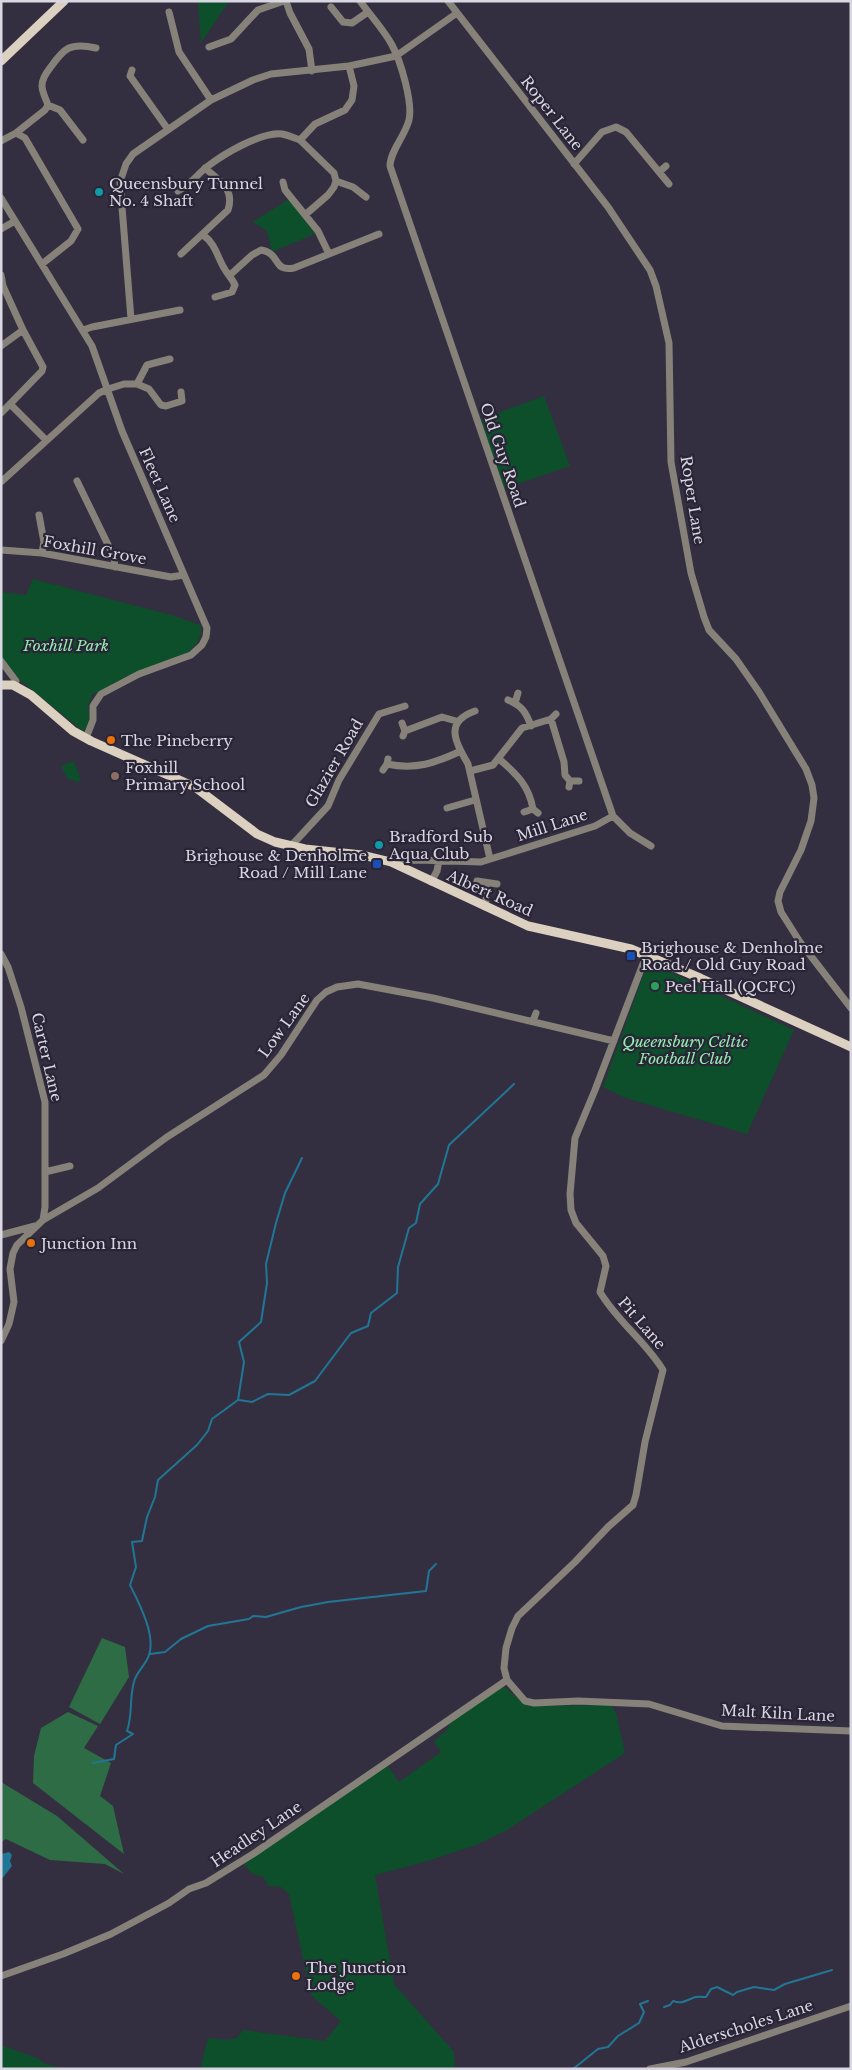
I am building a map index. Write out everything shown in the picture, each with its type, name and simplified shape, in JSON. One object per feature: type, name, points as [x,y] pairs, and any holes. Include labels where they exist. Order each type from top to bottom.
[{"type":"main road","points":[[1,61],[56,5],[64,1]]},
{"type":"main road","points":[[1,685],[13,685]]},
{"type":"main road","name":"Albert Road","points":[[13,685],[31,695],[73,731],[195,786],[257,834],[290,846],[362,855],[391,862],[528,926],[629,948],[700,978],[851,1048]]},
{"type":"street","points":[[209,47],[231,38],[258,10],[285,1],[309,49],[312,71]]},
{"type":"street","name":"Old Guy Road","points":[[360,1],[392,44],[410,109],[404,133],[390,161],[392,174],[613,816],[630,833],[651,846]]},
{"type":"street","name":"Roper Lane","points":[[448,1],[608,206],[650,270],[656,286],[669,342],[671,462],[691,573],[704,617],[709,630],[736,658],[759,692],[806,769],[812,786],[814,798],[811,821],[801,850],[780,892],[778,901],[781,912],[800,942],[851,1008]]},
{"type":"street","points":[[331,7],[343,22],[352,23],[368,12]]},
{"type":"street","points":[[169,12],[179,52],[210,100]]},
{"type":"street","points":[[131,319],[120,182],[126,164],[133,154],[167,128],[210,100],[253,80],[271,74],[349,66],[396,56],[457,13]]},
{"type":"street","points":[[83,140],[60,110],[48,105],[42,87],[44,75],[61,52],[69,47],[82,45],[96,48]]},
{"type":"street","points":[[300,140],[315,124],[345,110],[352,100],[354,86],[349,66]]},
{"type":"street","points":[[132,70],[130,76],[167,128]]},
{"type":"street","points":[[1,141],[16,133],[45,110],[48,105]]},
{"type":"street","points":[[574,164],[602,132],[616,127],[626,132],[669,184]]},
{"type":"street","points":[[16,133],[25,138],[78,229],[71,241],[42,264]]},
{"type":"street","points":[[178,191],[191,184],[206,168],[241,146],[267,136],[280,134],[300,140],[334,173],[336,181],[334,187],[305,215]]},
{"type":"street","points":[[660,172],[666,166]]},
{"type":"street","points":[[180,254],[203,235],[228,210],[231,202],[228,190],[206,168]]},
{"type":"street","points":[[336,181],[353,187],[366,197]]},
{"type":"street","points":[[283,182],[286,190],[318,231],[329,254]]},
{"type":"street","name":"Fleet Lane","points":[[1,198],[92,346],[122,430],[206,628],[206,637],[202,645],[191,655],[139,674],[101,694],[93,706],[93,720],[86,738]]},
{"type":"street","points":[[1,229],[15,221]]},
{"type":"street","points":[[230,275],[252,255],[261,250],[270,252],[280,268],[285,270],[379,234]]},
{"type":"street","points":[[203,235],[209,239],[225,271],[230,275],[235,285],[232,292],[215,297]]},
{"type":"street","points":[[1,275],[2,287],[43,367],[42,371],[1,413]]},
{"type":"street","points":[[83,330],[180,310]]},
{"type":"street","points":[[1,346],[23,330]]},
{"type":"street","points":[[137,384],[147,366],[170,359]]},
{"type":"street","points":[[1,482],[99,393],[124,384],[137,384],[149,389],[161,405],[166,406],[184,403],[181,392]]},
{"type":"street","points":[[10,404],[46,440]]},
{"type":"street","points":[[77,482],[114,557],[115,567]]},
{"type":"street","points":[[39,515],[44,542],[42,553]]},
{"type":"street","name":"Foxhill Grove","points":[[1,550],[42,553],[171,577],[184,575]]},
{"type":"street","points":[[1,661],[16,681],[13,685]]},
{"type":"street","points":[[518,693],[511,701],[520,706],[526,713],[531,726]]},
{"type":"street","name":"Glazier Road","points":[[290,846],[328,806],[339,780],[379,714],[405,706]]},
{"type":"street","points":[[472,714],[462,715],[456,721],[456,735],[470,771],[475,800],[486,836],[490,859]]},
{"type":"street","points":[[402,723],[404,734],[442,716],[456,721]]},
{"type":"street","points":[[470,771],[493,765],[522,728],[554,716],[565,775],[570,784],[579,781]]},
{"type":"street","points":[[386,764],[399,767],[419,767],[461,751]]},
{"type":"street","points":[[499,759],[518,775],[526,786],[535,811],[524,812]]},
{"type":"street","points":[[447,808],[475,800]]},
{"type":"street","name":"Mill Lane","points":[[391,862],[439,860],[481,862],[595,826],[613,816]]},
{"type":"street","points":[[431,882],[437,871],[439,860]]},
{"type":"street","points":[[477,881],[497,884]]},
{"type":"street","points":[[485,906],[488,883]]},
{"type":"street","name":"Carter Lane","points":[[1,954],[8,967],[21,1007],[45,1102],[45,1207],[43,1220]]},
{"type":"street","name":"Pit Lane","points":[[507,1680],[504,1668],[506,1648],[518,1616],[575,1562],[608,1527],[633,1505],[645,1442],[663,1370],[656,1359],[614,1313],[600,1292],[606,1266],[603,1256],[576,1223],[571,1210],[570,1194],[575,1138],[646,956]]},
{"type":"street","name":"Low Lane","points":[[43,1220],[98,1188],[167,1137],[264,1075],[281,1055],[317,1000],[326,992],[338,987],[358,984],[389,989],[533,1021],[614,1042]]},
{"type":"street","points":[[533,1021],[536,1013]]},
{"type":"street","points":[[45,1172],[70,1166]]},
{"type":"street","points":[[1,1341],[10,1324],[14,1302],[10,1269],[12,1253],[17,1245],[43,1220]]},
{"type":"street","points":[[1,1235],[35,1226]]},
{"type":"street","name":"Malt Kiln Lane","points":[[507,1680],[525,1701],[534,1703],[578,1701],[639,1703],[677,1711],[722,1726],[851,1731]]},
{"type":"street","name":"Headley Lane","points":[[1,1976],[63,1954],[111,1934],[169,1902],[188,1889],[206,1883],[253,1854],[507,1680]]},
{"type":"street","name":"Alderscholes Lane","points":[[650,2069],[686,2062],[851,2006]]},
{"type":"green space","points":[[197,1],[229,1],[201,43],[198,3]]},
{"type":"green space","points":[[289,199],[315,234],[272,252],[267,231],[253,222]]},
{"type":"green space","points":[[544,396],[570,466],[503,489],[479,420]]},
{"type":"green space","name":"Foxhill Park","points":[[33,579],[171,615],[201,625],[199,637],[194,647],[187,653],[129,675],[92,695],[88,707],[90,719],[84,732],[16,677],[1,656],[1,592],[26,595]]},
{"type":"green space","points":[[74,761],[81,780],[78,782],[68,779],[61,766]]},
{"type":"green space","name":"Queensbury Celtic Football Club","points":[[648,962],[794,1030],[747,1134],[623,1097],[603,1087]]},
{"type":"green space","points":[[102,1638],[125,1647],[129,1677],[100,1724],[69,1707]]},
{"type":"green space","points":[[500,1688],[506,1688],[524,1704],[529,1706],[611,1705],[616,1713],[625,1753],[507,1830],[476,1845],[375,1875],[394,1984],[454,2052],[455,2069],[200,2069],[208,2038],[226,2040],[237,2038],[243,2030],[325,2041],[341,2021],[311,1995],[289,1894],[281,1887],[268,1886],[263,1876],[252,1872],[244,1863],[387,1765],[399,1782],[441,1752],[434,1741],[449,1728],[448,1724]]},
{"type":"green space","points":[[68,1712],[98,1726],[84,1748],[111,1763],[100,1796],[113,1806],[124,1854],[33,1783],[34,1756],[41,1728]]},
{"type":"green space","points":[[1,1782],[57,1816],[124,1874],[105,1864],[50,1860],[6,1839],[1,1842]]},
{"type":"green space","points":[[1,2045],[39,2059],[44,2063],[64,2069],[1,2069]]},
{"type":"water","points":[[9,1852],[12,1855],[10,1861],[12,1866],[1,1880],[1,1854]]},
{"type":"waterway","points":[[239,1400],[252,1402],[268,1394],[289,1395],[315,1381],[351,1333],[368,1326],[371,1313],[397,1293],[398,1267],[409,1228],[416,1223],[420,1204],[438,1184],[449,1145],[514,1084]]},
{"type":"waterway","points":[[93,1763],[114,1759],[116,1745],[133,1734],[127,1731],[135,1678],[148,1659],[151,1647],[146,1619],[130,1585],[136,1567],[132,1542],[142,1541],[158,1480],[197,1445],[208,1431],[212,1419],[238,1400],[244,1362],[239,1342],[261,1322],[267,1283],[266,1264],[276,1223],[285,1193],[302,1158]]},
{"type":"waterway","points":[[150,1654],[165,1652],[181,1639],[208,1626],[249,1619],[253,1616],[266,1617],[328,1602],[426,1591],[429,1571],[436,1564]]},
{"type":"waterway","points":[[664,2007],[670,2005],[673,2001],[681,2002],[696,1997],[706,1997],[711,1989],[717,1987],[733,1995],[754,1987],[774,1990],[785,1984],[832,1970]]},
{"type":"waterway","points":[[573,2069],[598,2049],[608,2047],[618,2036],[639,2023],[644,2012],[640,2004],[648,2001]]},
{"type":"place","name":"Queensbury Tunnel No. 4 Shaft","points":[[99,192]]},
{"type":"place","name":"The Pineberry","points":[[111,740]]},
{"type":"place","name":"Foxhill Primary School","points":[[115,776]]},
{"type":"place","name":"Bradford Sub Aqua Club","points":[[379,845]]},
{"type":"place","name":"Brighouse & Denholme Road / Mill Lane","points":[[377,864]]},
{"type":"place","name":"Brighouse & Denholme Road / Old Guy Road","points":[[631,956]]},
{"type":"place","name":"Peel Hall (QCFC)","points":[[655,986]]},
{"type":"place","name":"Junction Inn","points":[[31,1243]]},
{"type":"place","name":"The Junction Lodge","points":[[296,1976]]}]
